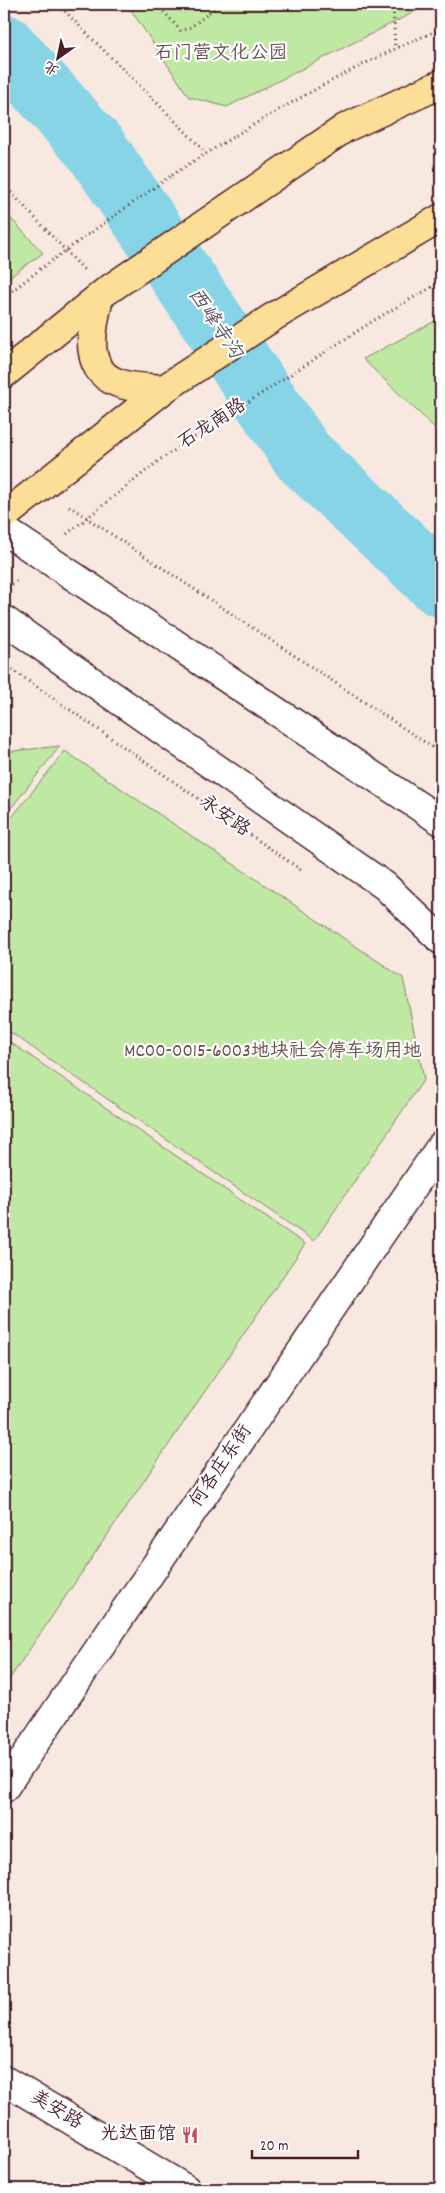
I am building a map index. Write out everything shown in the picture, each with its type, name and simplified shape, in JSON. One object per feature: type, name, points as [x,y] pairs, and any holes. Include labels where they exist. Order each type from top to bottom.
[{"type":"main road","points":[[4,374],[102,295],[345,128],[441,84]]},
{"type":"main road","points":[[4,516],[164,389],[272,317],[441,218]]},
{"type":"main road","points":[[102,295],[92,324],[92,355],[102,375],[125,385],[164,389]]},
{"type":"main road","points":[[4,530],[441,821]]},
{"type":"main road","points":[[4,620],[385,886],[441,940]]},
{"type":"main road","name":"何各庄东街","points":[[4,1788],[441,1146]]},
{"type":"main road","name":"美安路","points":[[4,2080],[186,2189]]},
{"type":"path","points":[[58,4],[157,101],[206,153]]},
{"type":"path","points":[[157,4],[181,31],[191,27],[220,4]]},
{"type":"path","points":[[393,4],[394,48]]},
{"type":"path","points":[[4,297],[55,258],[206,153],[394,48],[441,29]]},
{"type":"path","points":[[4,185],[102,295]]},
{"type":"path","name":"石龙南路","points":[[4,593],[43,555],[87,517],[161,459],[376,319],[441,282]]},
{"type":"path","points":[[4,464],[87,517],[441,753]]},
{"type":"path","name":"永安路","points":[[4,664],[308,875]]},
{"type":"green space","name":"石门营文化公园","points":[[127,4],[430,4],[227,107],[189,97]]},
{"type":"green space","points":[[4,211],[43,253],[4,281]]},
{"type":"green space","points":[[441,318],[441,432],[440,433],[363,359]]},
{"type":"green space","points":[[60,746],[4,817],[4,752]]},
{"type":"green space","name":"MC00-0015-6003地块社会停车场用地","points":[[65,751],[403,978],[424,1079],[314,1241],[4,1028],[4,827]]},
{"type":"green space","points":[[4,1038],[305,1244],[4,1687]]},
{"type":"waterway","name":"西峰寺沟","points":[[4,46],[97,150],[303,456],[441,585]]},
{"type":"place","name":"光达面馆","points":[[190,2135]]}]
